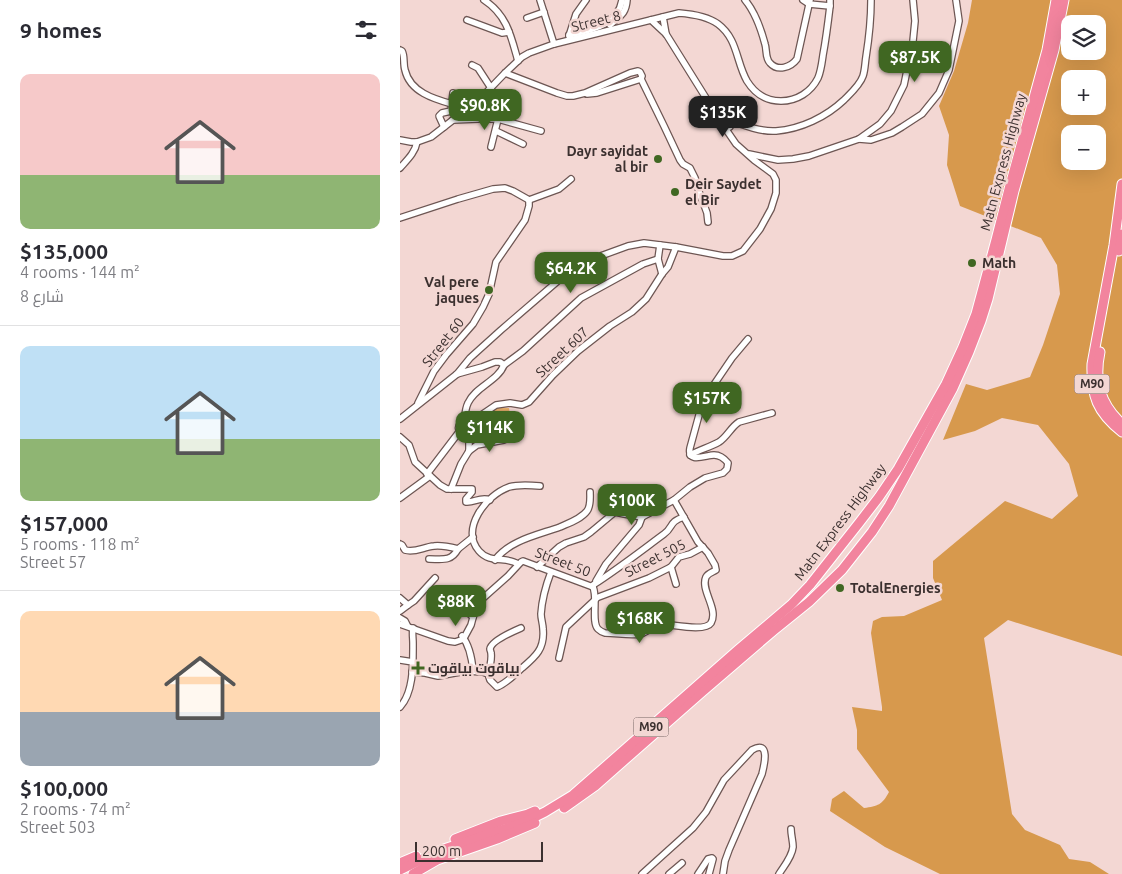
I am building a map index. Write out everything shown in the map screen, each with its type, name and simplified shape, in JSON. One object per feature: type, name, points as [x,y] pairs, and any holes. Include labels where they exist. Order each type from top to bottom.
[{"type":"highway","name":"Matn Express Highway","points":[[400,870],[441,850],[525,822],[561,803],[581,788],[791,606],[860,523],[898,469],[946,384],[970,331],[1047,50],[1056,0]]},
{"type":"highway","name":"Matn Express Highway","points":[[414,874],[437,860],[543,820],[574,802],[810,602],[842,570],[872,532],[901,484],[953,388],[969,352],[988,299],[1014,191],[1054,50],[1064,0]]},
{"type":"highway","name":"M90","points":[[1122,184],[1098,374],[1102,398],[1107,407],[1122,424]]},
{"type":"highway","name":"M90","points":[[1122,234],[1103,326],[1092,364],[1093,389],[1096,399],[1105,417],[1122,432]]},
{"type":"highway","points":[[860,523],[872,532]]},
{"type":"highway","points":[[400,863],[501,821],[528,814],[581,788]]},
{"type":"highway","points":[[421,874],[429,864]]},
{"type":"street","points":[[484,0],[499,12],[509,32],[518,61]]},
{"type":"street","points":[[540,0],[554,44]]},
{"type":"street","points":[[568,38],[576,14],[586,0]]},
{"type":"street","points":[[568,38],[605,24],[621,7],[622,0]]},
{"type":"street","points":[[601,33],[624,13],[627,0]]},
{"type":"street","points":[[745,0],[757,20],[766,45],[768,59],[772,65],[780,68],[790,66],[797,59],[810,2]]},
{"type":"street","points":[[803,0],[830,3]]},
{"type":"street","points":[[727,124],[740,124],[774,131],[792,128],[821,117],[844,100],[863,77],[870,36],[871,0]]},
{"type":"street","points":[[747,154],[778,160],[809,156],[859,139],[880,124],[891,112],[904,85],[914,35],[913,0]]},
{"type":"street","points":[[859,139],[871,140],[892,133],[912,122],[922,114],[939,93],[949,70],[959,21],[956,0]]},
{"type":"street","name":"Street 8","points":[[417,142],[431,137],[480,99],[505,73],[529,53],[568,38],[601,33],[679,13],[710,19],[719,25],[735,46],[747,81],[757,93],[771,101],[791,101],[807,92],[818,77],[830,3]]},
{"type":"street","points":[[527,18],[544,12]]},
{"type":"street","points":[[663,16],[666,34]]},
{"type":"street","points":[[467,20],[502,33],[509,32]]},
{"type":"street","points":[[400,419],[457,374],[470,358],[501,330],[576,267],[628,246],[644,244],[732,256],[743,250],[760,229],[771,209],[776,193],[776,177],[747,154],[730,136],[727,124],[711,106],[666,34],[651,20]]},
{"type":"street","points":[[400,50],[404,54],[405,70],[414,86],[424,94],[452,104]]},
{"type":"street","points":[[472,65],[478,68],[491,88]]},
{"type":"street","points":[[505,73],[567,96],[578,96],[618,78],[639,71],[642,73],[641,79],[680,160],[692,171],[704,202],[708,222]]},
{"type":"street","points":[[444,126],[438,116],[450,111],[453,93]]},
{"type":"street","points":[[453,120],[498,119],[541,130]]},
{"type":"street","points":[[491,147],[498,119]]},
{"type":"street","points":[[873,130],[875,136],[878,137]]},
{"type":"street","points":[[496,131],[524,144]]},
{"type":"street","points":[[400,140],[417,142],[410,158],[400,168]]},
{"type":"street","points":[[400,218],[458,198],[493,189],[506,188],[529,200],[559,188],[571,179]]},
{"type":"street","name":"Street 60","points":[[417,406],[434,371],[473,324],[483,307],[489,294],[496,262],[525,220],[529,200]]},
{"type":"street","points":[[660,245],[658,259],[662,274]]},
{"type":"street","name":"Street 607","points":[[466,423],[496,405],[510,403],[522,405],[529,402],[578,351],[610,326],[638,308],[671,262],[676,247]]},
{"type":"street","points":[[469,451],[467,433],[470,430],[466,423],[468,402],[473,396],[504,365],[523,351],[581,298],[643,264],[658,259]]},
{"type":"street","points":[[690,455],[694,428],[708,392],[732,358],[748,340]]},
{"type":"street","points":[[457,374],[482,368],[495,362],[500,362],[504,365]]},
{"type":"street","points":[[690,455],[721,440],[739,422],[772,413]]},
{"type":"street","points":[[400,498],[428,475],[459,432],[459,426],[466,423]]},
{"type":"street","points":[[459,432],[461,434],[467,433]]},
{"type":"street","points":[[400,437],[408,445],[415,462],[440,486],[446,489],[472,489],[466,502],[485,498],[490,500]]},
{"type":"street","points":[[451,489],[461,464],[469,451],[477,445],[504,440]]},
{"type":"street","points":[[469,441],[477,445]]},
{"type":"street","points":[[537,566],[559,547],[584,537],[615,512],[642,516],[674,500],[705,478],[723,473],[728,466],[728,462],[723,458],[714,455],[695,458],[690,455]]},
{"type":"street","points":[[540,486],[522,485],[510,487],[499,492],[479,512],[472,530],[472,537],[475,545],[484,556],[495,560],[517,542],[572,522],[588,510],[590,492]]},
{"type":"street","name":"Street 505","points":[[596,598],[649,578],[671,567],[680,557],[703,547],[674,500]]},
{"type":"street","points":[[593,586],[606,564],[639,525],[642,516]]},
{"type":"street","points":[[593,586],[665,534],[674,521],[684,517]]},
{"type":"street","points":[[429,559],[448,559],[454,556],[472,537]]},
{"type":"street","points":[[400,544],[405,550],[412,551],[434,546],[461,547],[475,545]]},
{"type":"street","name":"Street 50","points":[[495,560],[509,560],[518,564],[525,561],[593,586],[596,598],[595,623],[598,629],[605,633],[640,634],[657,625],[701,627],[708,626],[712,622],[711,604],[706,591],[706,580],[708,575],[716,569],[703,547]]},
{"type":"street","points":[[474,671],[470,652],[463,637],[468,624],[481,600],[508,576],[518,564]]},
{"type":"street","points":[[671,567],[676,584]]},
{"type":"street","points":[[521,628],[502,637],[491,646],[488,674],[490,680],[497,687],[512,677],[538,653],[543,635],[542,608],[551,572]]},
{"type":"street","points":[[400,611],[414,601],[435,578]]},
{"type":"street","points":[[438,597],[457,603],[472,619]]},
{"type":"street","points":[[400,598],[408,605]]},
{"type":"street","points":[[559,658],[566,627],[596,598]]},
{"type":"street","points":[[400,618],[409,627],[414,640],[408,697],[400,707]]},
{"type":"street","points":[[409,627],[444,639],[463,637]]},
{"type":"street","points":[[400,660],[413,662]]},
{"type":"street","points":[[412,672],[438,676],[466,671],[488,674]]},
{"type":"street","points":[[400,698],[408,697]]},
{"type":"street","points":[[642,874],[693,828],[706,812],[724,780],[752,750],[760,748],[766,754],[762,774],[729,850],[723,874]]},
{"type":"street","points":[[778,874],[792,852],[791,830]]},
{"type":"street","points":[[698,874],[708,859],[712,858],[714,859],[709,874]]},
{"type":"street","points":[[669,874],[682,863]]},
{"type":"shaded area","points":[[972,0],[1122,0],[1122,656],[1008,620],[984,638],[1012,814],[1025,830],[1060,845],[1069,859],[1090,862],[1109,874],[940,874],[885,847],[830,811],[832,799],[844,791],[864,808],[879,804],[889,792],[857,749],[857,730],[852,707],[882,711],[871,633],[873,621],[882,617],[904,616],[942,600],[933,578],[933,561],[1005,501],[1052,519],[1078,496],[1069,464],[1038,425],[1002,418],[975,431],[943,440],[966,384],[987,390],[1030,377],[1060,294],[1057,265],[1041,238],[960,206],[947,165],[949,135],[939,106],[954,71],[968,23]]},
{"type":"shaded area","points":[[494,408],[509,408],[511,422],[508,433],[491,439],[475,441],[472,433],[474,426]]},
{"type":"place","name":"Dayr sayidat al bir","points":[[658,159]]},
{"type":"place","name":"Deir Saydet el Bir","points":[[675,192]]},
{"type":"place","name":"Math","points":[[972,263]]},
{"type":"place","name":"Val pere jaques","points":[[489,290]]},
{"type":"place","name":"TotalEnergies","points":[[840,588]]},
{"type":"place","name":"بياقوت بياقوت","points":[[418,668]]}]
